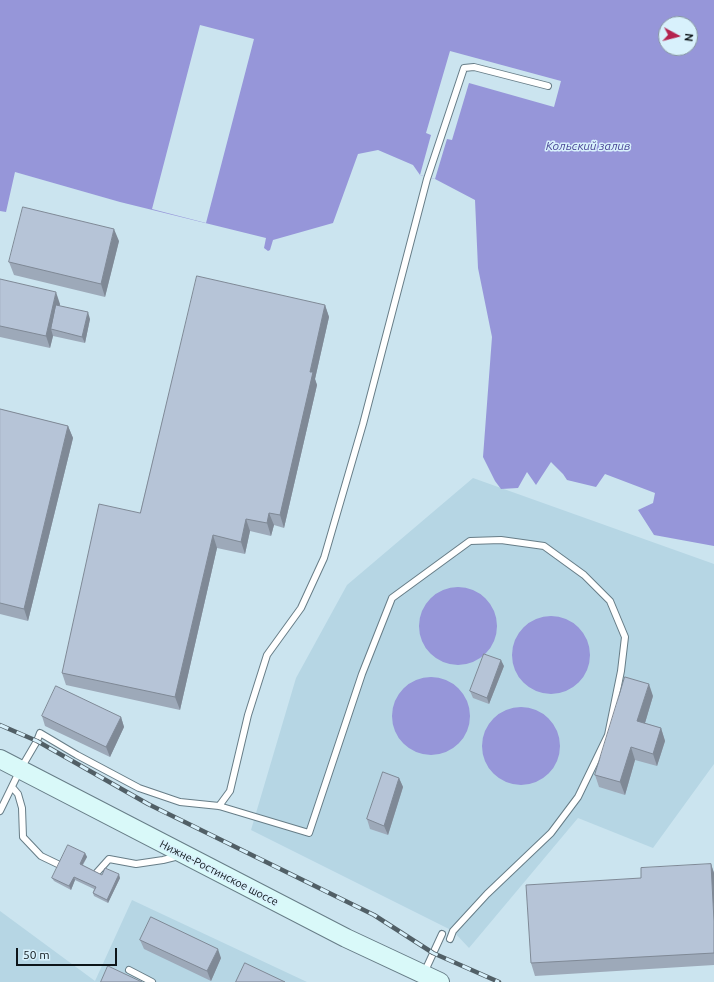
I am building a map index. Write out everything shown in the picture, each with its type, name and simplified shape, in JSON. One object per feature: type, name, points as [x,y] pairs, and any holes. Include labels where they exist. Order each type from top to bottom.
[{"type":"street","name":"Нижне-Ростинское шоссе","points":[[0,760],[423,978],[440,982]]},
{"type":"lane","points":[[219,806],[230,790],[248,715],[267,655],[301,608],[324,558],[363,424],[427,179],[464,68],[474,67],[548,86]]},
{"type":"lane","points":[[0,811],[40,733],[77,755],[139,788],[180,802],[219,806],[309,833],[362,674],[392,598],[470,541],[501,540],[544,546],[584,575],[610,601],[625,637],[621,672],[608,735],[578,797],[550,832],[487,894],[453,931],[450,938]]},
{"type":"lane","points":[[12,787],[18,794],[22,808],[24,837],[41,856],[70,869]]},
{"type":"lane","points":[[84,876],[91,879],[108,859],[136,864],[185,855]]},
{"type":"lane","points":[[423,978],[442,934]]},
{"type":"lane","points":[[129,970],[152,982]]},
{"type":"shaded area","points":[[473,478],[714,564],[714,764],[653,848],[578,818],[469,948],[453,931],[251,830],[296,678],[347,585]]},
{"type":"shaded area","points":[[132,900],[307,982],[0,982],[0,911],[95,981]]},
{"type":"water","name":"Кольский залив","points":[[0,0],[714,0],[714,546],[654,535],[638,510],[653,503],[655,493],[605,474],[596,487],[567,480],[551,462],[536,485],[527,472],[518,488],[501,489],[495,481],[483,457],[492,337],[478,268],[475,200],[435,179],[420,175],[413,165],[378,150],[358,154],[333,223],[273,240],[270,250],[268,251],[264,248],[266,238],[120,202],[15,172],[6,212],[0,211]]},
{"type":"water","points":[[458,587],[473,590],[486,598],[494,611],[497,626],[494,641],[486,654],[473,662],[458,665],[443,662],[430,654],[422,641],[419,626],[422,611],[430,598],[443,590]]},
{"type":"water","points":[[551,616],[566,619],[579,627],[587,640],[590,655],[587,670],[579,683],[566,691],[551,694],[536,691],[523,683],[515,670],[512,655],[515,640],[523,627],[536,619]]},
{"type":"water","points":[[431,677],[446,680],[459,688],[467,701],[470,716],[467,731],[459,744],[446,752],[431,755],[416,752],[403,744],[395,731],[392,716],[395,701],[403,688],[416,680]]},
{"type":"water","points":[[521,707],[536,710],[549,718],[557,731],[560,746],[557,761],[549,774],[536,782],[521,785],[506,782],[493,774],[485,761],[482,746],[485,731],[493,718],[506,710]]},
{"type":"pier","points":[[200,25],[254,39],[206,223],[152,209]]},
{"type":"pier","points":[[450,51],[561,81],[554,107],[469,83],[452,140],[447,139],[435,179],[420,175],[431,135],[426,133]]},
{"type":"building","points":[[23,207],[114,229],[101,284],[9,262]]},
{"type":"building","points":[[197,276],[325,305],[310,372],[313,372],[280,515],[269,513],[267,523],[246,519],[241,542],[213,535],[175,697],[62,673],[99,504],[140,513]]},
{"type":"building","points":[[0,279],[56,292],[46,336],[0,326]]},
{"type":"building","points":[[56,305],[88,312],[82,337],[51,329]]},
{"type":"building","points":[[0,409],[68,426],[24,609],[0,603]]},
{"type":"building","points":[[484,654],[501,660],[487,698],[470,691]]},
{"type":"building","points":[[625,677],[649,684],[637,721],[661,728],[653,754],[631,747],[620,782],[595,775]]},
{"type":"building","points":[[56,686],[121,717],[106,747],[42,716]]},
{"type":"building","points":[[383,772],[399,778],[384,826],[367,819]]},
{"type":"building","points":[[68,845],[85,853],[80,864],[102,875],[105,868],[119,874],[107,900],[93,893],[96,887],[74,877],[69,886],[52,878]]},
{"type":"building","points":[[711,864],[714,953],[531,963],[526,885],[641,878],[641,868]]},
{"type":"building","points":[[151,917],[218,949],[207,971],[140,940]]},
{"type":"building","points":[[245,963],[285,982],[236,982]]},
{"type":"building","points":[[108,966],[142,982],[101,982]]},
{"type":"railway","points":[[0,725],[37,741],[148,804],[374,915],[433,953],[499,982]]}]
